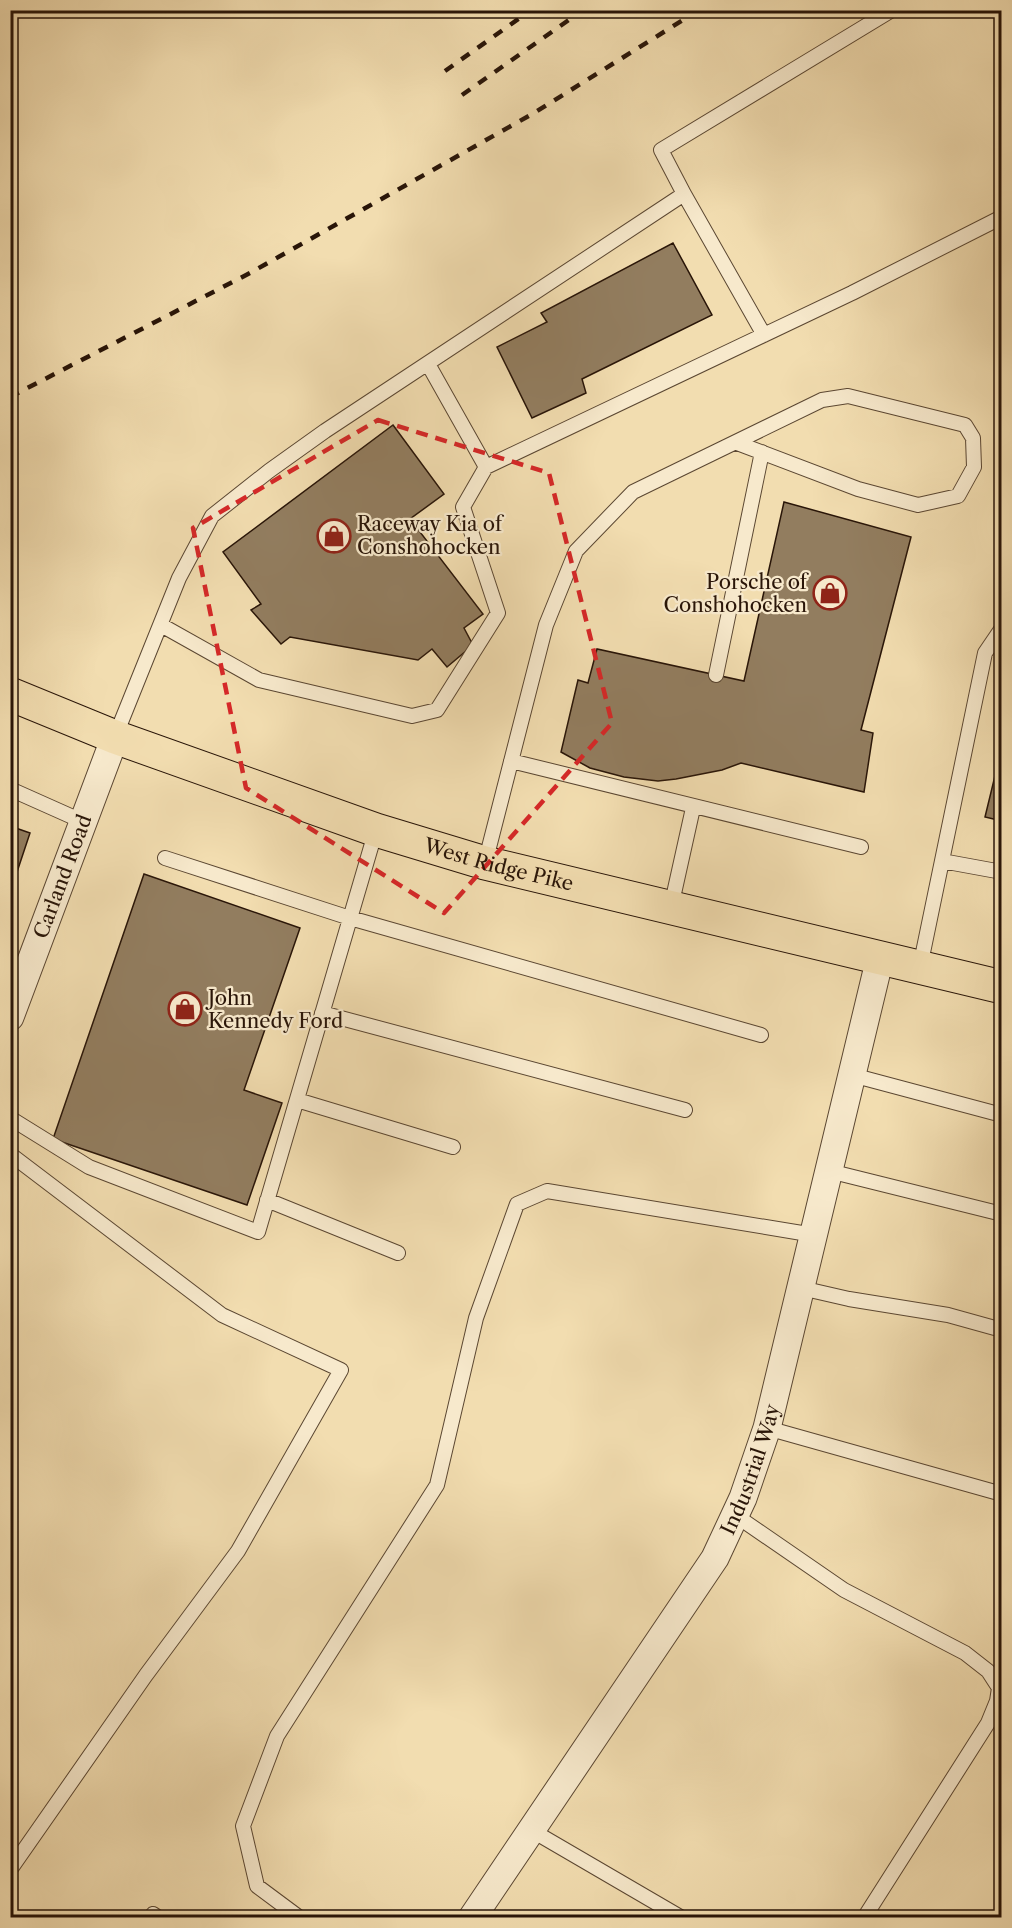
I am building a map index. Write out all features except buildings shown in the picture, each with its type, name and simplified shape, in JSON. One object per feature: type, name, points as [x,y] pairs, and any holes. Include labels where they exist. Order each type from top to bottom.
[{"type":"main road","name":"West Ridge Pike","points":[[10,694],[115,737],[376,831],[485,863],[1002,987]]},
{"type":"street","name":"Carland Road","points":[[10,1017],[17,981],[84,822],[115,737]]},
{"type":"street","name":"Industrial Way","points":[[472,1917],[715,1558],[743,1498],[767,1428],[880,958]]},
{"type":"lane","points":[[764,335],[661,150],[892,10]]},
{"type":"lane","points":[[115,737],[180,578],[212,516],[268,471],[684,194]]},
{"type":"lane","points":[[161,625],[259,680],[412,716],[437,710],[498,613],[463,507],[486,467],[914,263],[1002,217]]},
{"type":"lane","points":[[428,364],[486,467]]},
{"type":"lane","points":[[485,863],[546,625],[576,551],[633,492],[737,443],[822,399],[848,396],[965,425],[973,438],[974,467],[958,496],[918,505],[858,489],[737,443]]},
{"type":"lane","points":[[716,675],[762,452]]},
{"type":"lane","points":[[920,967],[985,653],[1002,627]]},
{"type":"lane","points":[[512,761],[693,808],[861,848]]},
{"type":"lane","points":[[10,789],[84,822]]},
{"type":"lane","points":[[671,907],[693,808]]},
{"type":"lane","points":[[10,1118],[89,1167],[258,1232],[376,831]]},
{"type":"lane","points":[[165,858],[350,918],[761,1035]]},
{"type":"lane","points":[[942,861],[1002,872]]},
{"type":"lane","points":[[322,1013],[685,1110]]},
{"type":"lane","points":[[852,1075],[1002,1116]]},
{"type":"lane","points":[[297,1100],[453,1147]]},
{"type":"lane","points":[[10,1154],[222,1315],[341,1370],[238,1551],[146,1674],[10,1870]]},
{"type":"lane","points":[[829,1171],[1002,1214]]},
{"type":"lane","points":[[300,1917],[257,1886],[243,1826],[277,1736],[437,1485],[476,1318],[517,1204],[547,1191],[813,1235]]},
{"type":"lane","points":[[267,1200],[398,1253]]},
{"type":"lane","points":[[801,1288],[849,1299],[948,1315],[1002,1330]]},
{"type":"lane","points":[[767,1428],[1002,1494]]},
{"type":"lane","points":[[735,1515],[844,1590],[965,1653],[988,1671],[999,1688],[997,1701],[988,1723],[864,1917]]},
{"type":"lane","points":[[531,1830],[682,1917]]},
{"type":"lane","points":[[150,1917],[153,1914],[159,1917]]},
{"type":"highlighted area","points":[[378,420],[549,473],[612,723],[444,913],[246,788],[193,528]]},
{"type":"railway","points":[[445,71],[531,10]]},
{"type":"railway","points":[[462,95],[583,10]]},
{"type":"railway","points":[[10,397],[250,273],[534,113],[699,10]]},
{"type":"place","name":"Raceway Kia of Conshohocken","points":[[334,536]]},
{"type":"place","name":"Porsche of Conshohocken","points":[[830,593]]},
{"type":"place","name":"John Kennedy Ford","points":[[185,1009]]}]
